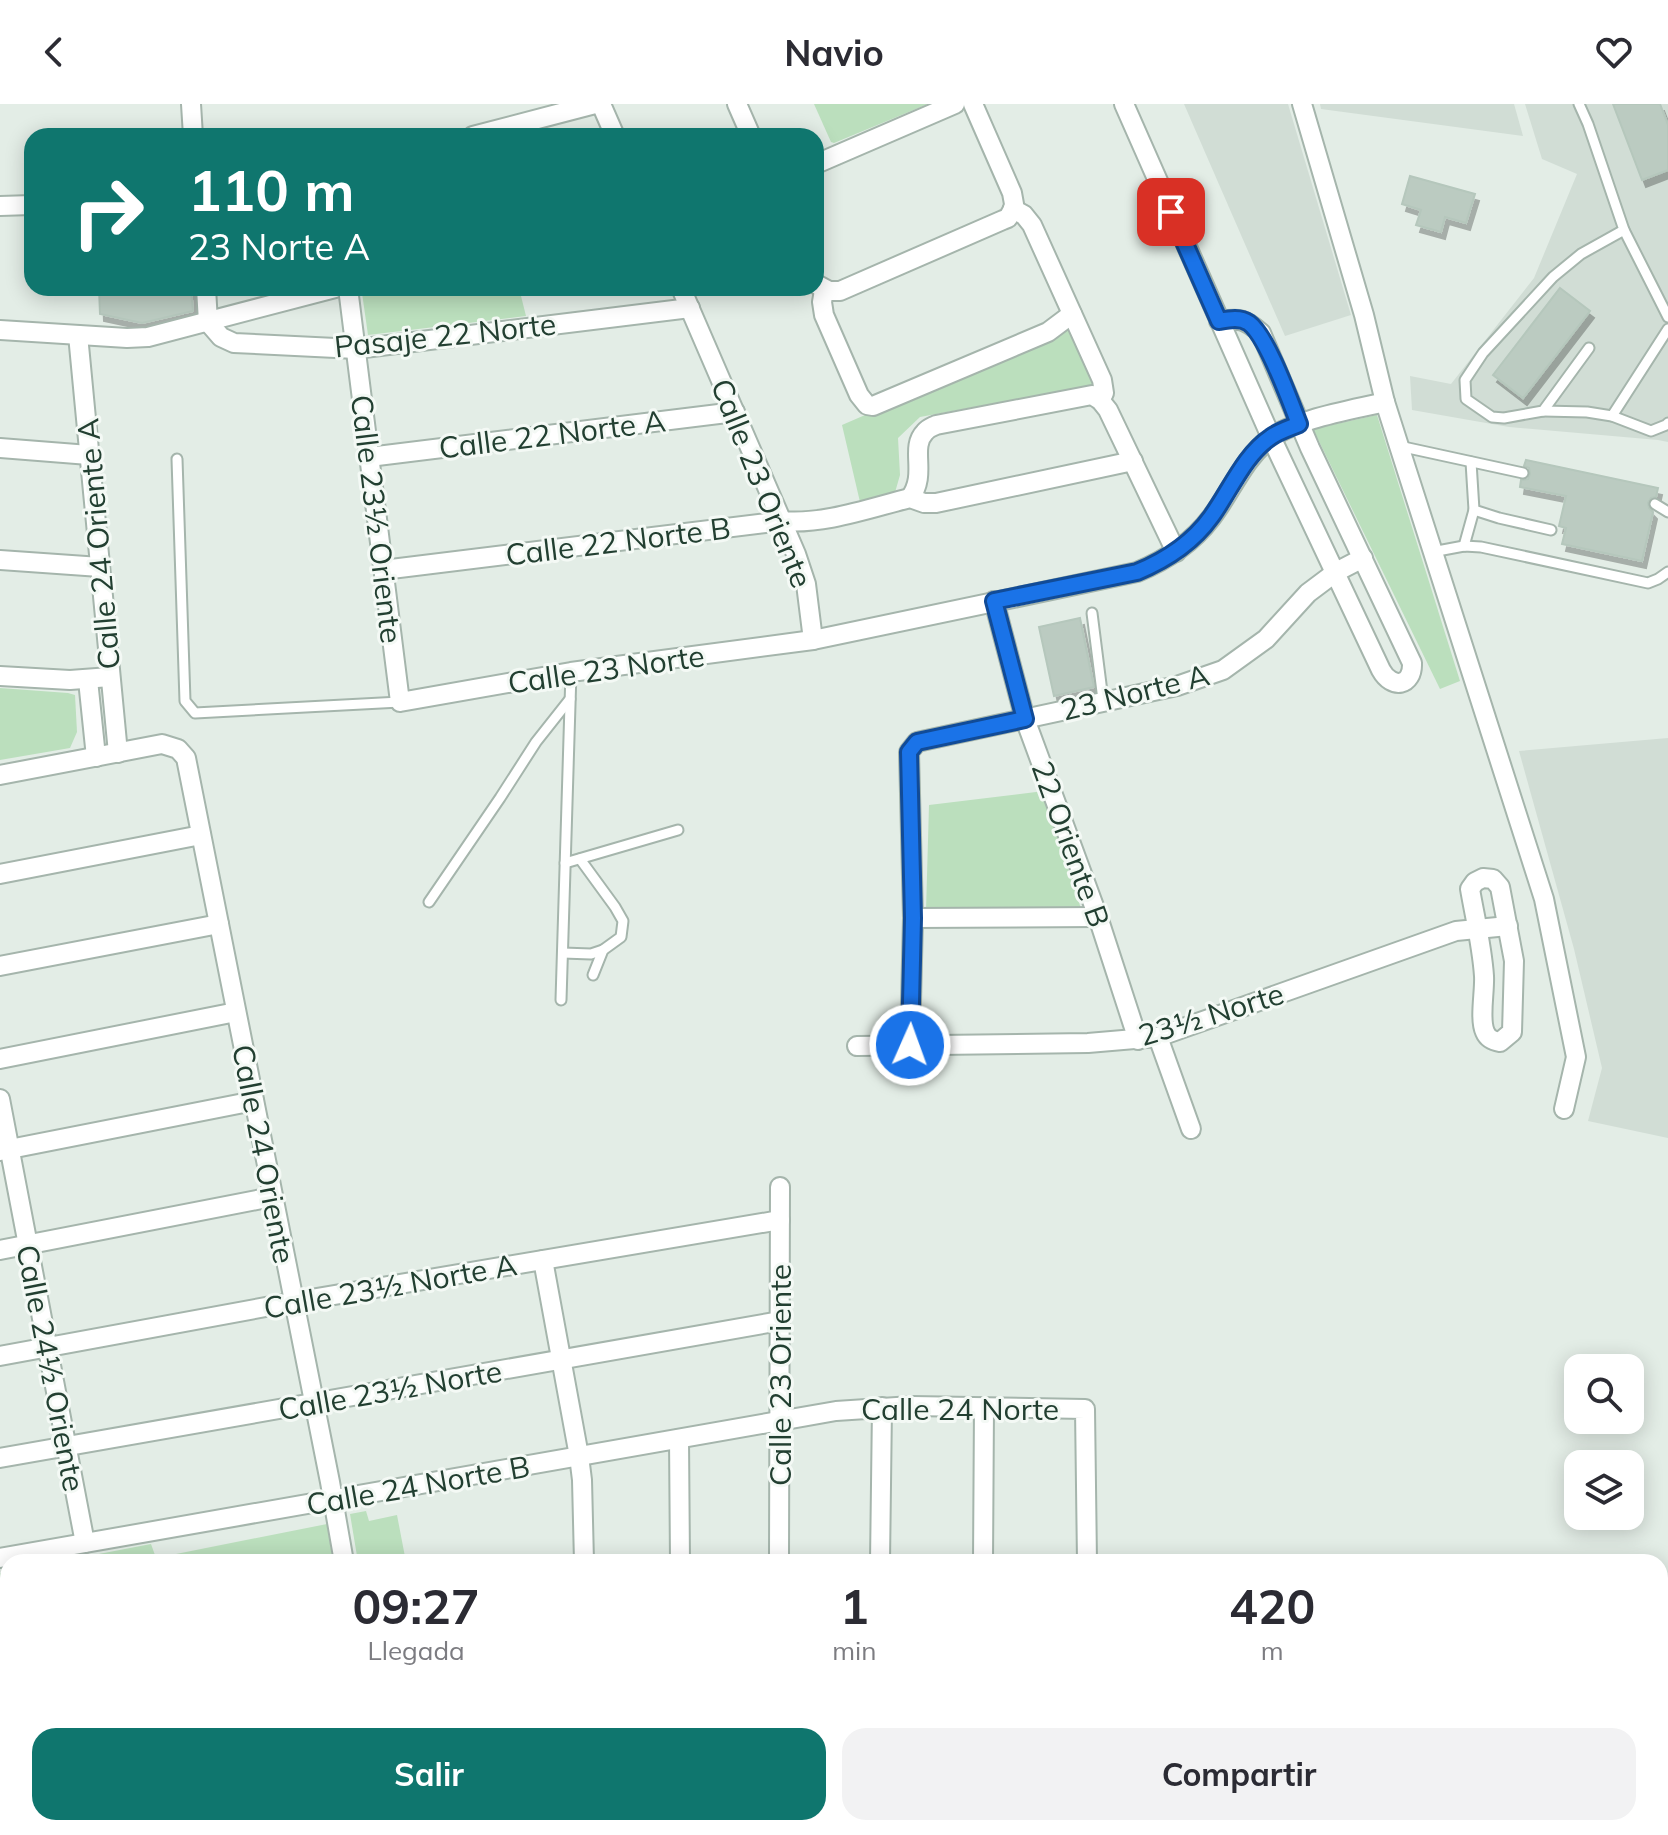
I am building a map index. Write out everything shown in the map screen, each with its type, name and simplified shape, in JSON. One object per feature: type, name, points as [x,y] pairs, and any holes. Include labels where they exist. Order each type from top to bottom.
[{"type":"street","points":[[191,104],[192,128]]},
{"type":"street","points":[[504,128],[598,104],[611,128]]},
{"type":"street","points":[[737,104],[748,128]]},
{"type":"street","points":[[824,161],[955,104]]},
{"type":"street","points":[[824,289],[840,291],[1008,218],[1014,204],[1012,193],[973,104]]},
{"type":"street","points":[[1124,104],[1219,321],[1271,437],[1385,678],[1392,683],[1407,680],[1412,663],[1299,424],[1261,333],[1247,321],[1219,321]]},
{"type":"street","points":[[1302,104],[1364,315],[1385,402],[1544,899],[1576,1057],[1564,1109]]},
{"type":"street","points":[[0,206],[24,205]]},
{"type":"street","points":[[1013,209],[1029,220],[1072,314],[1102,380],[1104,393],[1100,400]]},
{"type":"street","points":[[206,296],[208,322]]},
{"type":"street","points":[[0,330],[148,337],[305,296]]},
{"type":"street","name":"Calle 23½ Oriente","points":[[349,296],[400,702]]},
{"type":"street","name":"Calle 23 Oriente","points":[[685,296],[796,554],[806,584],[813,640]]},
{"type":"street","points":[[821,296],[824,315],[859,395],[867,405],[879,404],[1048,332],[1072,314]]},
{"type":"street","name":"Pasaje 22 Norte","points":[[208,322],[221,337],[241,345],[356,349],[690,308]]},
{"type":"street","name":"Calle 24 Oriente A","points":[[78,335],[118,753]]},
{"type":"street","points":[[910,498],[917,489],[920,474],[917,444],[925,432],[936,425],[1092,395],[1108,410],[1176,552]]},
{"type":"street","points":[[813,640],[1137,572],[1176,552],[1210,519],[1252,455],[1271,437],[1299,424],[1385,402]]},
{"type":"street","name":"Calle 22 Norte A","points":[[369,457],[735,412]]},
{"type":"street","points":[[0,448],[89,455]]},
{"type":"street","name":"Calle 22 Norte B","points":[[383,570],[782,521],[818,520],[910,498],[936,503],[1133,461]]},
{"type":"street","name":"23 Norte A","points":[[913,918],[909,752],[917,742],[1177,686],[1223,670],[1266,639],[1308,593],[1336,572],[1363,558]]},
{"type":"street","points":[[0,560],[100,567]]},
{"type":"street","name":"22 Oriente B","points":[[994,601],[1025,719],[1098,917],[1138,1040]]},
{"type":"street","name":"Calle 23 Norte","points":[[400,702],[571,672],[813,640]]},
{"type":"street","points":[[0,676],[88,680],[110,677]]},
{"type":"street","name":"Calle 24 Oriente A","points":[[88,680],[96,757]]},
{"type":"street","name":"Calle 24 Oriente","points":[[118,753],[162,744],[178,749],[186,758],[343,1554]]},
{"type":"street","points":[[0,775],[118,753]]},
{"type":"street","points":[[0,874],[201,835]]},
{"type":"street","points":[[1493,879],[1500,887],[1514,961],[1512,1032],[1500,1042],[1486,1035],[1483,1025],[1485,978],[1478,928],[1470,889],[1475,882],[1493,879]]},
{"type":"street","points":[[910,1045],[913,918],[1098,917]]},
{"type":"street","points":[[0,966],[219,924]]},
{"type":"street","name":"23½ Norte","points":[[857,1046],[1088,1043],[1158,1037],[1456,931],[1508,926]]},
{"type":"street","points":[[0,1059],[236,1012]]},
{"type":"street","points":[[1158,1037],[1191,1129]]},
{"type":"street","name":"Calle 24½ Oriente","points":[[0,1099],[5,1150],[28,1244],[85,1543]]},
{"type":"street","points":[[5,1150],[254,1101]]},
{"type":"street","name":"Calle 23 Oriente","points":[[779,1554],[780,1187]]},
{"type":"street","points":[[0,1250],[272,1197]]},
{"type":"street","name":"Calle 23½ Norte A","points":[[0,1356],[293,1302],[780,1220]]},
{"type":"street","points":[[543,1260],[579,1456],[584,1554]]},
{"type":"street","name":"Calle 23½ Norte","points":[[0,1458],[780,1321]]},
{"type":"street","points":[[880,1554],[882,1407]]},
{"type":"street","name":"Calle 24 Norte","points":[[836,1411],[882,1407],[1085,1409],[1087,1554]]},
{"type":"street","points":[[983,1554],[984,1407]]},
{"type":"street","name":"Calle 24 Norte B","points":[[23,1554],[836,1411]]},
{"type":"street","points":[[679,1439],[680,1554]]},
{"type":"lane","points":[[1579,104],[1624,230],[1668,317]]},
{"type":"lane","points":[[1624,230],[1581,254],[1553,277],[1483,353],[1465,380],[1466,399],[1492,417],[1543,411],[1587,412],[1612,416],[1651,431],[1668,423]]},
{"type":"lane","points":[[1612,416],[1668,329]]},
{"type":"lane","points":[[1543,411],[1589,348]]},
{"type":"lane","points":[[1399,446],[1523,473]]},
{"type":"lane","points":[[177,459],[185,701],[189,708],[195,713],[400,702]]},
{"type":"lane","points":[[1464,546],[1474,510],[1471,462]]},
{"type":"lane","points":[[1655,504],[1668,512]]},
{"type":"lane","points":[[1474,510],[1551,530]]},
{"type":"lane","points":[[1432,552],[1464,546],[1498,550],[1648,583],[1668,572]]},
{"type":"lane","points":[[1092,613],[1103,700],[1099,704]]},
{"type":"lane","points":[[561,1000],[571,672]]},
{"type":"lane","points":[[429,902],[536,742],[570,699]]},
{"type":"lane","points":[[565,863],[678,830]]},
{"type":"lane","points":[[563,953],[591,954],[603,950],[621,937],[623,921],[580,859]]},
{"type":"lane","points":[[593,975],[603,950]]},
{"type":"shaded area","points":[[1184,104],[1288,104],[1351,315],[1285,336]]},
{"type":"shaded area","points":[[1320,104],[1514,104],[1523,136],[1321,109]]},
{"type":"shaded area","points":[[1525,104],[1668,104],[1668,442],[1509,427],[1412,410],[1410,376],[1451,384],[1534,278],[1577,174],[1542,159]]},
{"type":"shaded area","points":[[1668,738],[1668,1138],[1588,1121],[1602,1068],[1574,949],[1519,751]]},
{"type":"green space","points":[[814,104],[928,104],[834,143]]},
{"type":"green space","points":[[362,296],[521,296],[526,316],[368,335]]},
{"type":"green space","points":[[1068,327],[1095,385],[920,417],[898,438],[900,475],[894,496],[860,502],[842,425]]},
{"type":"green space","points":[[1377,415],[1460,681],[1440,689],[1313,429]]},
{"type":"green space","points":[[0,688],[75,695],[77,732],[70,748],[0,760]]},
{"type":"green space","points":[[1044,791],[1082,912],[926,911],[929,805]]},
{"type":"green space","points":[[366,1511],[369,1521],[397,1515],[404,1554],[357,1554],[350,1514]]},
{"type":"green space","points":[[327,1524],[332,1554],[176,1554]]},
{"type":"green space","points":[[151,1544],[155,1554],[99,1554]]},
{"type":"building","points":[[1613,104],[1660,104],[1668,125],[1668,170],[1642,180]]},
{"type":"building","points":[[1410,176],[1475,194],[1466,223],[1445,217],[1441,232],[1416,225],[1421,210],[1402,204]]},
{"type":"building","points":[[1560,288],[1590,311],[1523,398],[1493,375]]},
{"type":"building","points":[[99,296],[192,296],[193,311],[142,323],[100,314]]},
{"type":"building","points":[[1526,460],[1658,488],[1656,497],[1648,503],[1653,512],[1642,561],[1562,544],[1566,528],[1559,526],[1566,496],[1520,487],[1521,480],[1528,479],[1530,474],[1529,468],[1524,466]]},
{"type":"building","points":[[1080,618],[1094,687],[1054,696],[1039,627]]},
{"type":"route","points":[[910,1045],[913,918],[909,752],[917,742],[1025,719],[994,601],[1137,572],[1158,563],[1176,552],[1210,519],[1252,455],[1271,437],[1299,424],[1261,333],[1247,321],[1219,321],[1171,212]]}]
